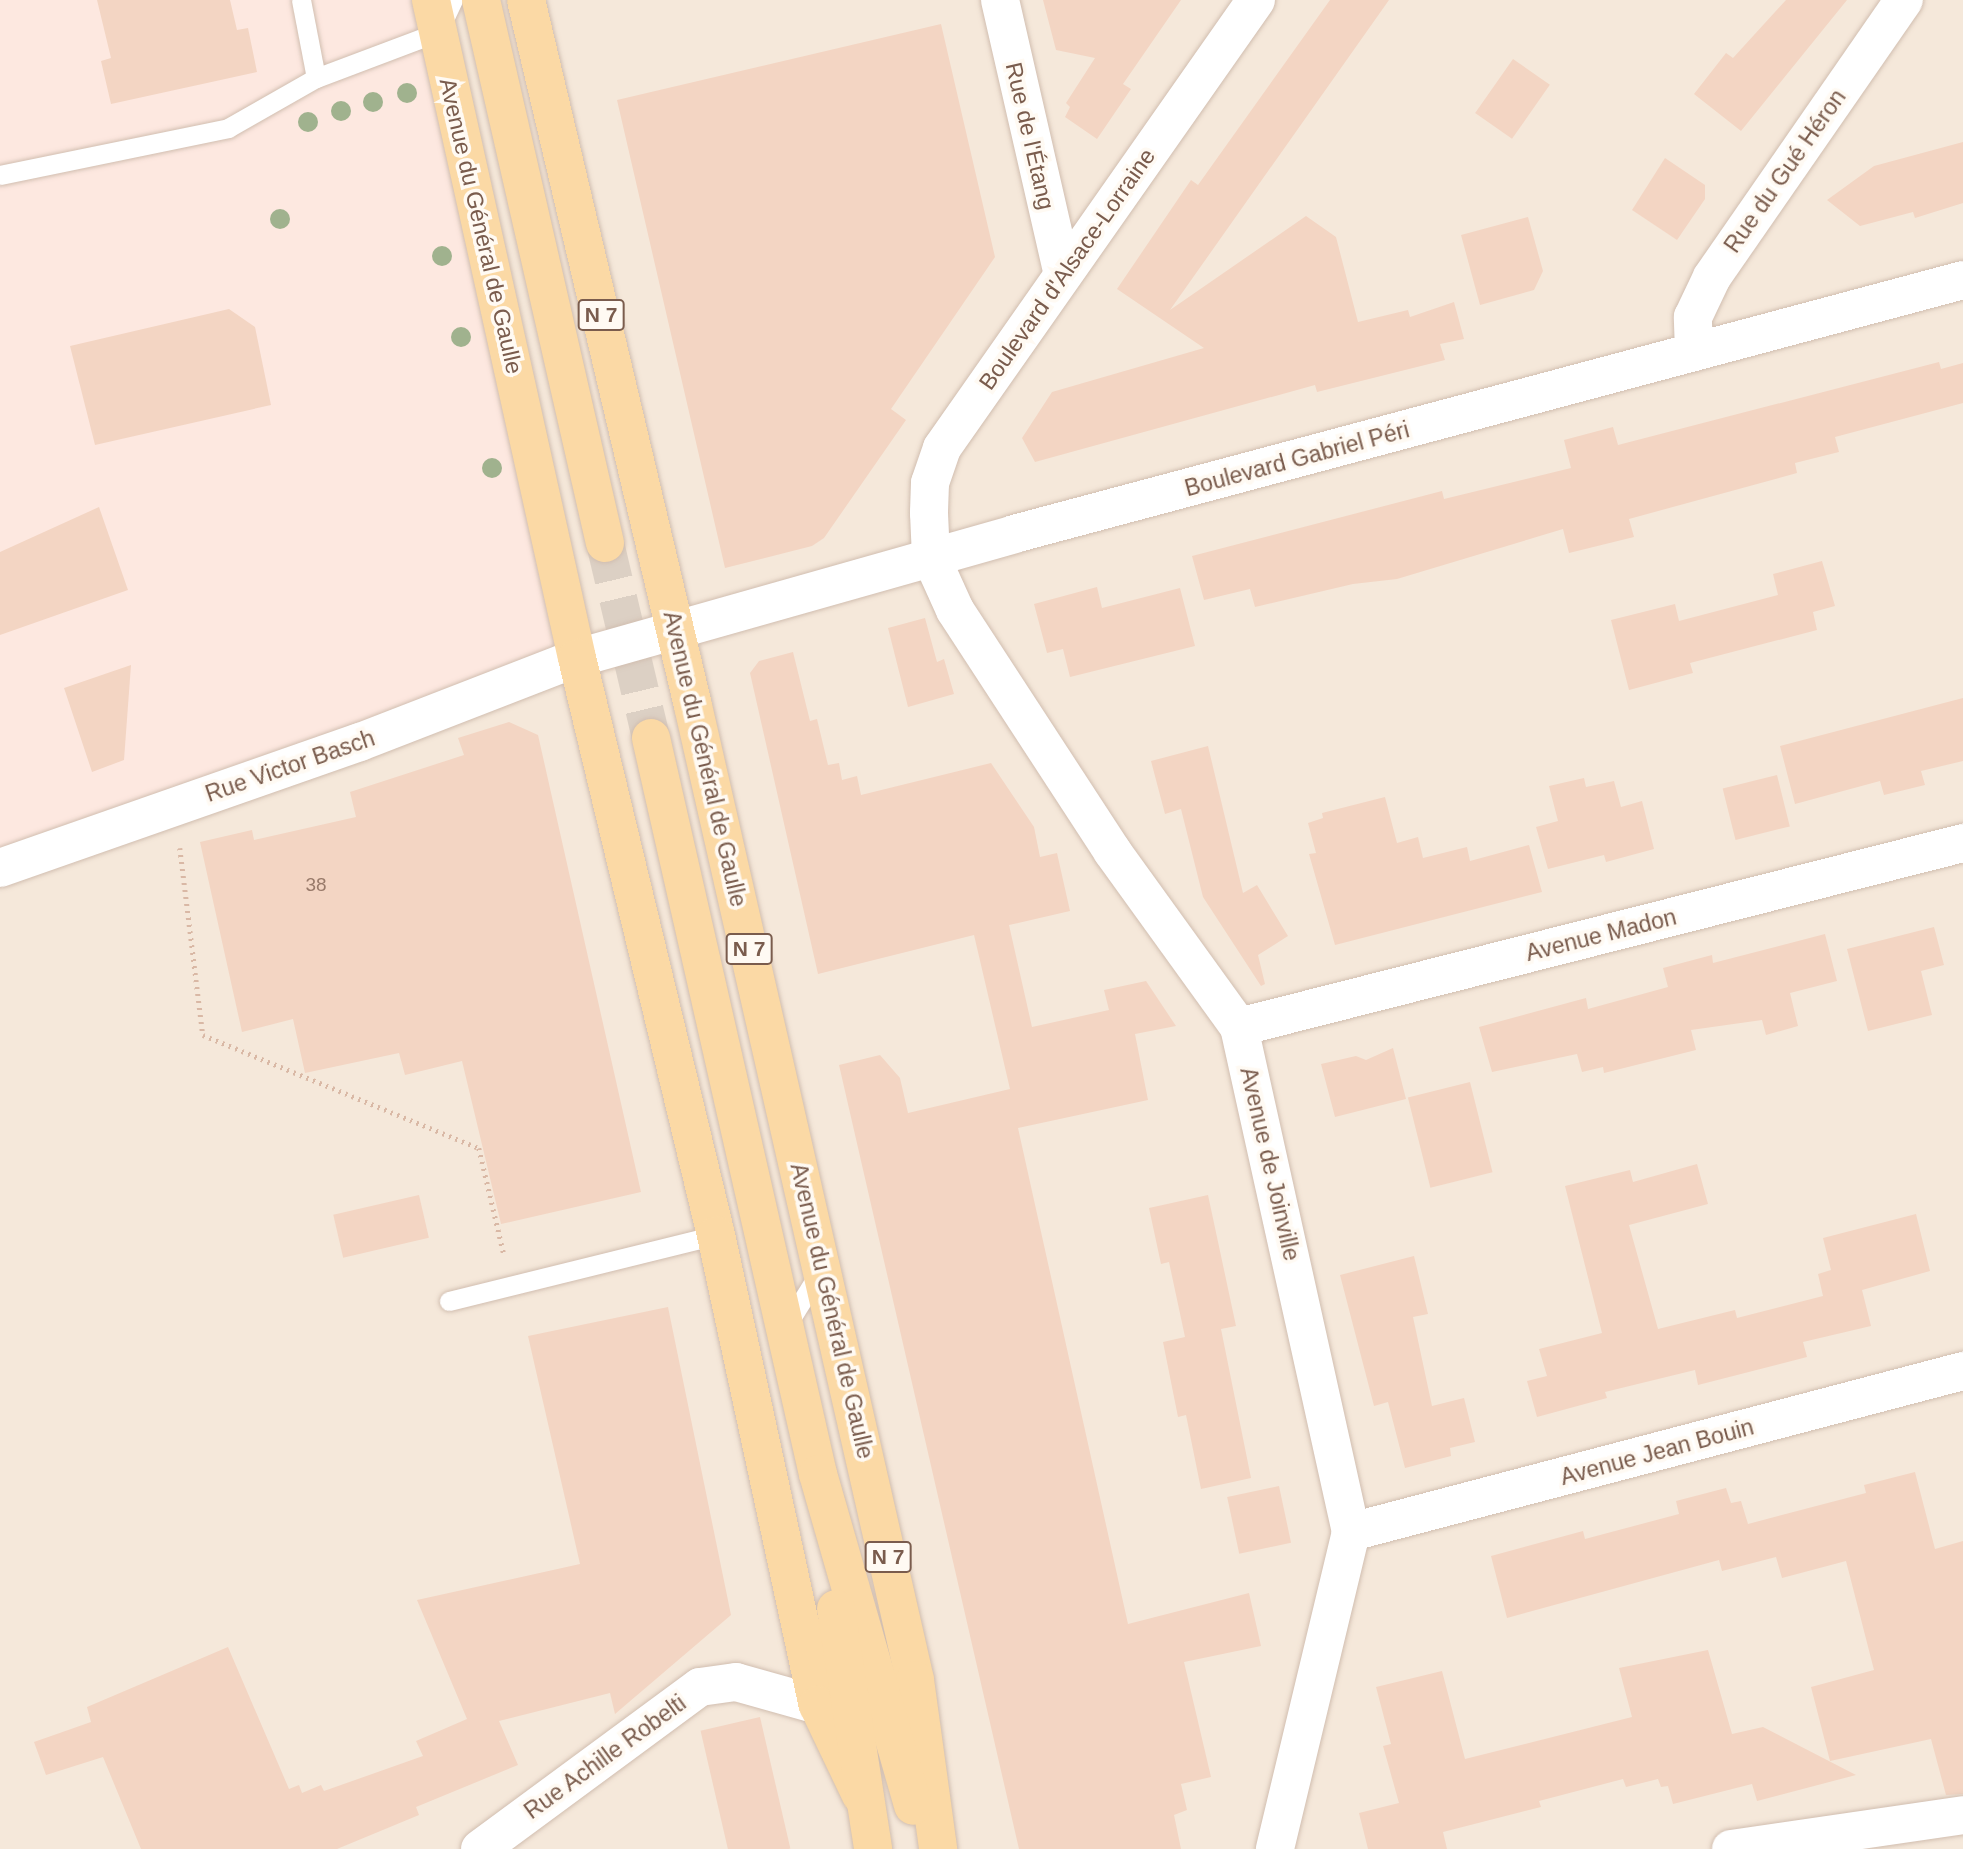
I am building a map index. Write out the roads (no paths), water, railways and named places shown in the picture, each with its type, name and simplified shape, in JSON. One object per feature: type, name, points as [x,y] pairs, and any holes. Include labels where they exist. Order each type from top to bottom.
[{"type":"main road","name":"N 7","points":[[481,0],[604,543]]},
{"type":"main road","name":"Avenue du Général de Gaulle","points":[[526,0],[675,630],[915,1680],[937,1849]]},
{"type":"main road","name":"Avenue du Général de Gaulle","points":[[441,11],[578,658],[716,1235],[818,1705],[861,1795]]},
{"type":"main road","name":"Avenue du Général de Gaulle","points":[[651,738],[818,1474],[925,1849]]},
{"type":"main road","name":"Avenue du Général de Gaulle","points":[[818,1474],[861,1795],[873,1849]]},
{"type":"street","name":"Rue de l'Étang","points":[[1000,0],[1062,271]]},
{"type":"street","name":"Boulevard d'Alsace-Lorraine","points":[[931,557],[930,483],[942,448],[1062,271],[1121,195],[1256,0]]},
{"type":"street","name":"Rue du Gué Héron","points":[[1694,352],[1693,317],[1712,277],[1904,0]]},
{"type":"street","name":"Boulevard Gabriel Péri","points":[[675,630],[931,557],[1920,294],[1963,280]]},
{"type":"street","name":"Boulevard Gabriel Péri","points":[[1920,294],[1963,289]]},
{"type":"street","name":"Avenue de Joinville","points":[[931,557],[955,610],[1105,840],[1239,1027],[1351,1532],[1275,1849]]},
{"type":"street","name":"Rue Victor Basch","points":[[0,868],[360,742],[578,658],[675,630]]},
{"type":"street","name":"Avenue Madon","points":[[1239,1027],[1963,843]]},
{"type":"street","name":"Avenue Jean Bouin","points":[[1351,1532],[1963,1371]]},
{"type":"street","name":"Rue Achille Robelti","points":[[480,1849],[700,1687],[736,1682],[818,1705]]},
{"type":"street","points":[[1731,1849],[1963,1815]]},
{"type":"lane","points":[[301,0],[316,78]]},
{"type":"lane","points":[[0,176],[228,128],[441,11]]},
{"type":"lane","points":[[449,1301],[716,1235]]},
{"type":"lane","points":[[785,1329],[822,1268]]},
{"type":"tunnel","points":[[605,543],[651,738]]}]
